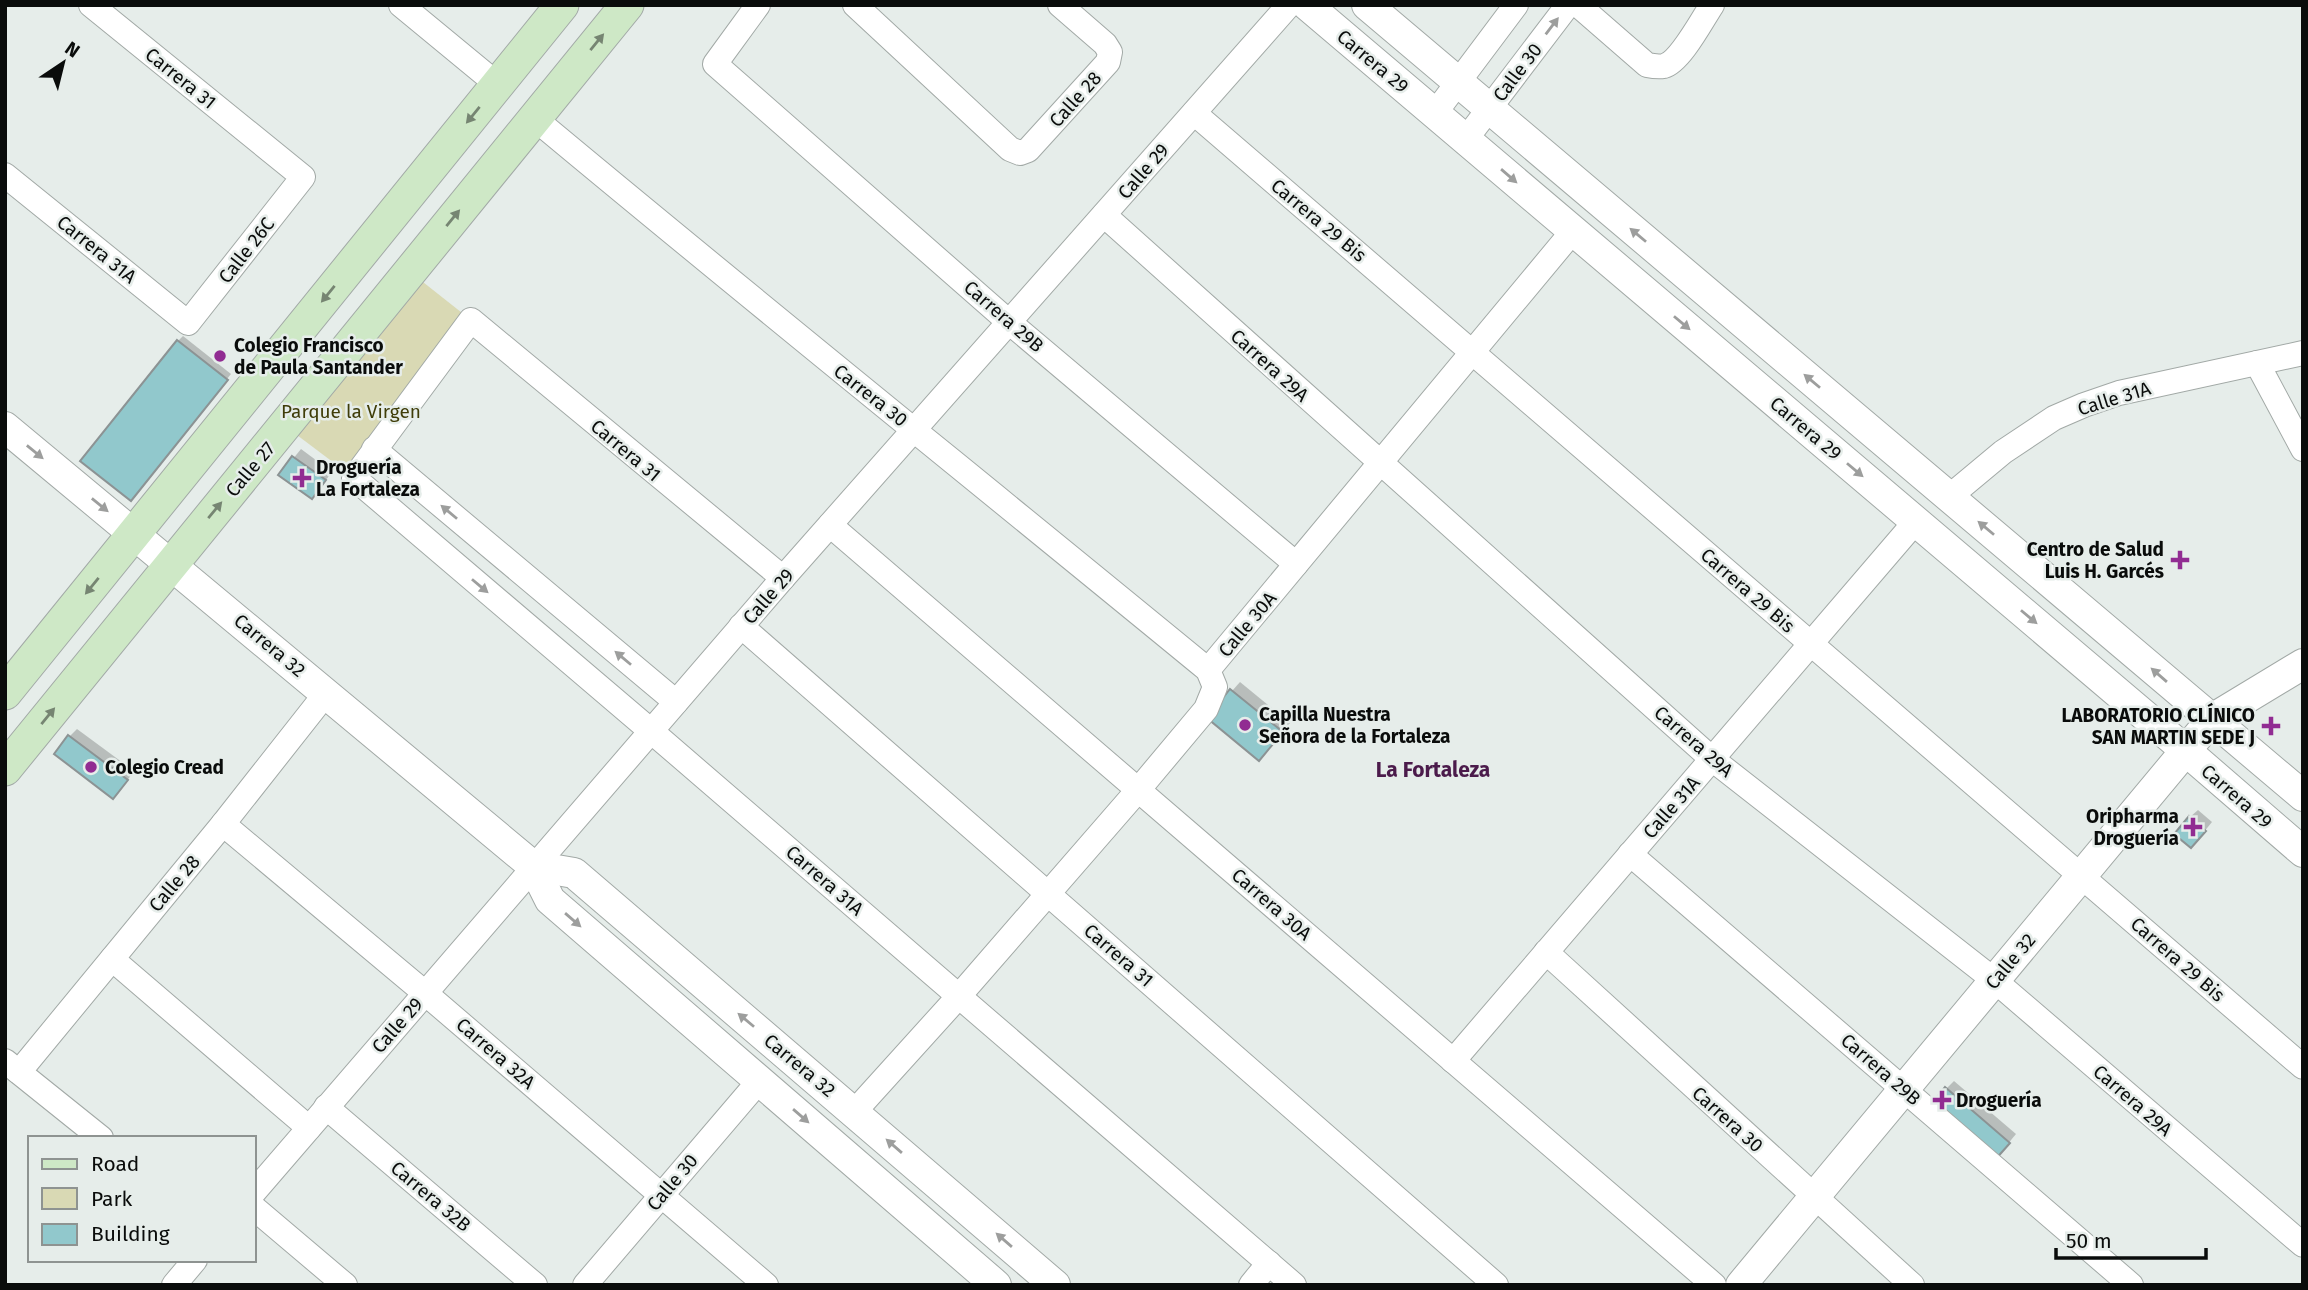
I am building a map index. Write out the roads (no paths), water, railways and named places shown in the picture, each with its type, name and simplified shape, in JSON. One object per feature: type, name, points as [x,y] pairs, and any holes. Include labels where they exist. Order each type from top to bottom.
[{"type":"main road","points":[[5,693],[562,5]]},
{"type":"main road","name":"Calle 27","points":[[5,769],[627,5]]},
{"type":"street","name":"Carrera 31","points":[[91,5],[303,177]]},
{"type":"street","points":[[401,5],[498,85]]},
{"type":"street","name":"Carrera 29B","points":[[758,5],[715,64],[1009,322],[1296,564]]},
{"type":"street","name":"Calle 28","points":[[855,5],[1010,149],[1020,153],[1028,150],[1108,62],[1110,52],[1105,44],[1060,5]]},
{"type":"street","name":"Calle 29","points":[[256,1190],[741,626],[1289,5]]},
{"type":"street","name":"Carrera 29","points":[[1307,5],[2303,852]]},
{"type":"street","name":"Carrera 29","points":[[1367,5],[2303,796]]},
{"type":"street","points":[[1435,113],[1516,5]]},
{"type":"street","name":"Calle 30","points":[[1466,139],[1568,5]]},
{"type":"street","points":[[1578,5],[1647,65],[1666,65],[1675,59],[1712,5]]},
{"type":"street","name":"Carrera 29 Bis","points":[[1194,113],[2303,1067]]},
{"type":"street","name":"Carrera 30","points":[[534,118],[1208,670]]},
{"type":"street","name":"Carrera 31A","points":[[5,175],[188,323]]},
{"type":"street","name":"Calle 26C","points":[[188,323],[303,177]]},
{"type":"street","name":"Carrera 29A","points":[[1104,215],[1712,759],[1994,980],[2303,1245]]},
{"type":"street","name":"Calle 30A","points":[[855,1111],[959,996],[1206,709],[1215,687],[1208,670],[1573,230]]},
{"type":"street","name":"Carrera 31","points":[[374,449],[471,320],[783,578]]},
{"type":"street","name":"Calle 31A","points":[[1949,497],[2003,452],[2064,414],[2119,393],[2303,353]]},
{"type":"street","points":[[2257,363],[2303,449]]},
{"type":"street","name":"Carrera 32","points":[[5,427],[172,563],[533,866],[550,900],[760,1080],[983,1281]]},
{"type":"street","points":[[374,449],[676,702]]},
{"type":"street","name":"Carrera 31A","points":[[374,449],[354,478],[1294,1285]]},
{"type":"street","name":"Calle 31A","points":[[1453,1061],[1916,521]]},
{"type":"street","name":"Carrera 30A","points":[[830,525],[1714,1285]]},
{"type":"street","name":"Carrera 31","points":[[741,626],[1496,1285]]},
{"type":"street","name":"Calle 32","points":[[1741,1285],[2212,719],[2303,664]]},
{"type":"street","name":"Calle 28","points":[[12,1066],[112,959],[327,692]]},
{"type":"street","name":"Carrera 32A","points":[[223,824],[766,1285]]},
{"type":"street","name":"Carrera 29B","points":[[1630,854],[2131,1285]]},
{"type":"street","name":"Carrera 32","points":[[533,866],[574,873],[1055,1285]]},
{"type":"street","name":"Carrera 30","points":[[1546,952],[1912,1285]]},
{"type":"street","points":[[112,959],[309,1128]]},
{"type":"street","points":[[12,1066],[99,1136]]},
{"type":"street","name":"Calle 30","points":[[585,1285],[760,1080]]},
{"type":"street","name":"Carrera 32B","points":[[327,1107],[536,1285]]},
{"type":"street","points":[[256,1210],[345,1285]]},
{"type":"street","points":[[174,1285],[193,1262]]},
{"type":"street","points":[[1251,1285],[1269,1264]]},
{"type":"place","name":"Colegio Francisco de Paula Santander","points":[[220,356]]},
{"type":"place","name":"Droguería La Fortaleza","points":[[302,478]]},
{"type":"place","name":"Centro de Salud Luis H. Garcés","points":[[2180,560]]},
{"type":"place","name":"Capilla Nuestra Señora de la Fortaleza","points":[[1245,725]]},
{"type":"place","name":"LABORATORIO CLÍNICO SAN MARTIN SEDE J","points":[[2271,726]]},
{"type":"place","name":"Colegio Cread","points":[[91,767]]},
{"type":"place","name":"Oripharma Droguería","points":[[2193,827]]},
{"type":"place","name":"Droguería","points":[[1942,1100]]},
{"type":"district","name":"La Fortaleza","points":[[1433,770]]},
{"type":"park label","name":"Parque la Virgen","points":[[351,411]]}]
